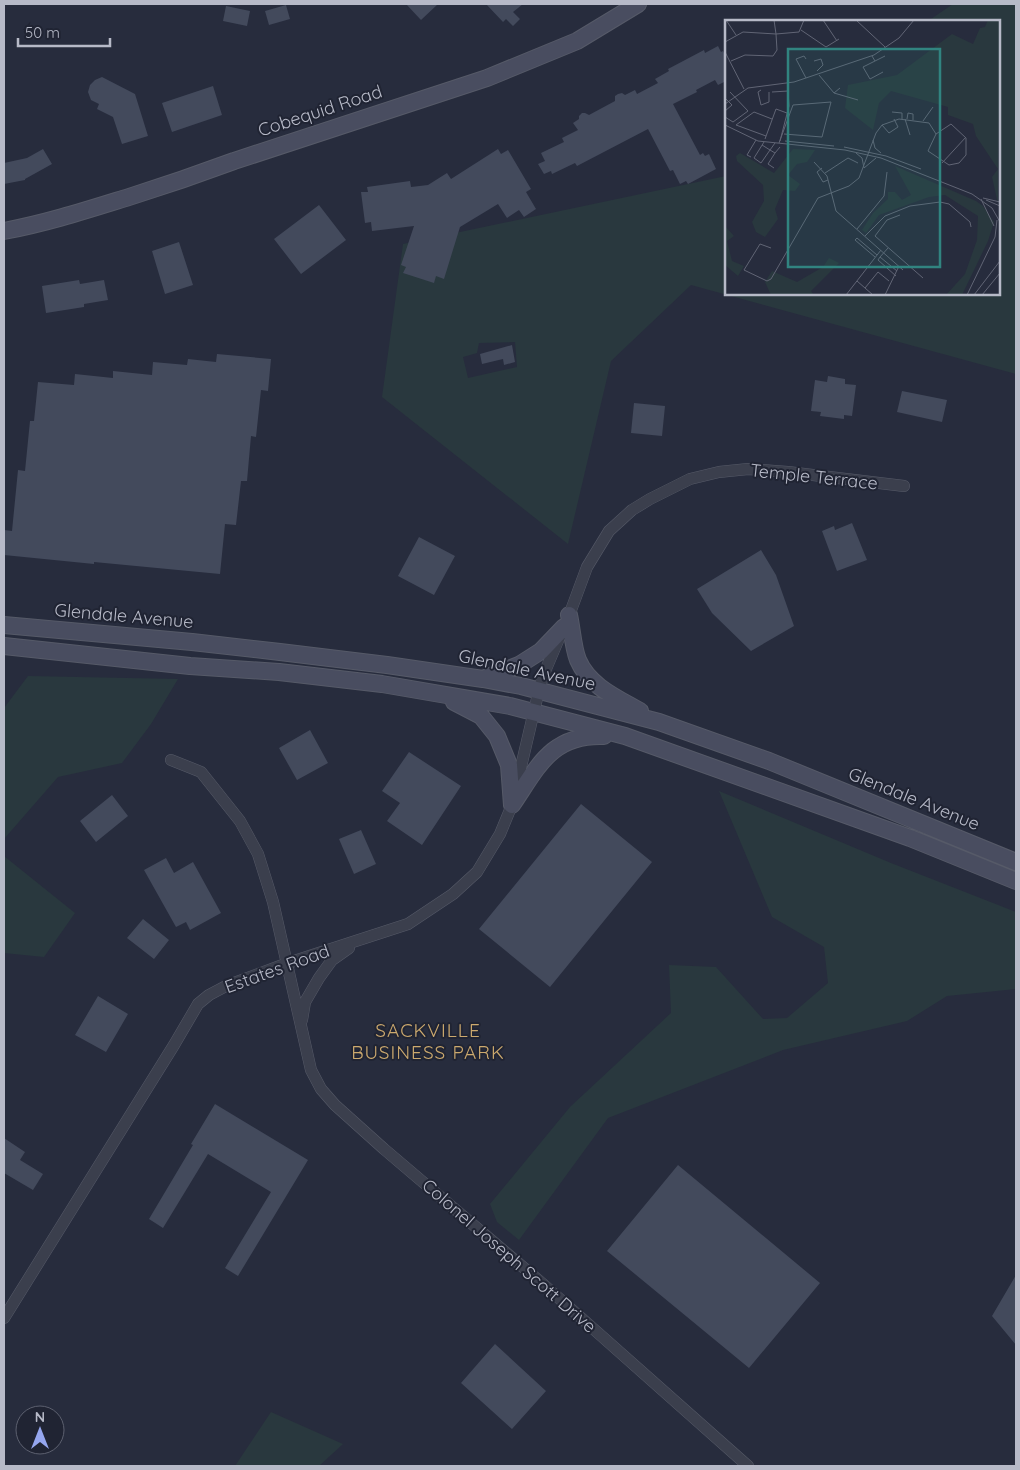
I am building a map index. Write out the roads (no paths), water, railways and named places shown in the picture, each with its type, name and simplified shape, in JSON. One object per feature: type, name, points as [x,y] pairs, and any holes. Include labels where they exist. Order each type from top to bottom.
[{"type":"main road","name":"Cobequid Road","points":[[4,231],[83,212],[487,78],[577,41],[638,4]]},
{"type":"main road","points":[[483,679],[519,665],[534,656],[541,651],[567,621]]},
{"type":"main road","points":[[567,621],[577,659],[583,670],[599,687],[659,722]]},
{"type":"main road","name":"Glendale Avenue","points":[[4,625],[270,651],[397,666],[483,679],[539,690],[659,722],[769,761],[1016,862]]},
{"type":"main road","points":[[4,646],[190,666],[279,672],[382,684],[510,706],[624,736],[900,834],[1016,881]]},
{"type":"main road","points":[[432,693],[462,705],[481,716],[497,736],[509,765],[512,805]]},
{"type":"main road","points":[[512,805],[538,766],[554,748],[580,737],[598,735],[624,736]]},
{"type":"street","name":"Temple Terrace","points":[[534,713],[543,676],[567,621],[587,566],[609,531],[632,510],[690,479],[719,472],[748,469],[904,486]]},
{"type":"street","name":"Estates Road","points":[[4,1318],[198,1004],[209,995],[226,986],[408,924],[453,894],[477,872],[500,834],[512,805],[534,713]]},
{"type":"street","name":"Colonel Joseph Scott Drive","points":[[171,760],[201,772],[240,821],[258,854],[273,902],[311,1070],[321,1089],[335,1105],[391,1155],[544,1285],[748,1466]]},
{"type":"street","name":"Colonel Joseph Scott Drive","points":[[302,1026],[305,1002],[319,978],[332,960],[361,940]]},
{"type":"district","name":"SACKVILLE BUSINESS PARK","points":[[428,1041]]}]
